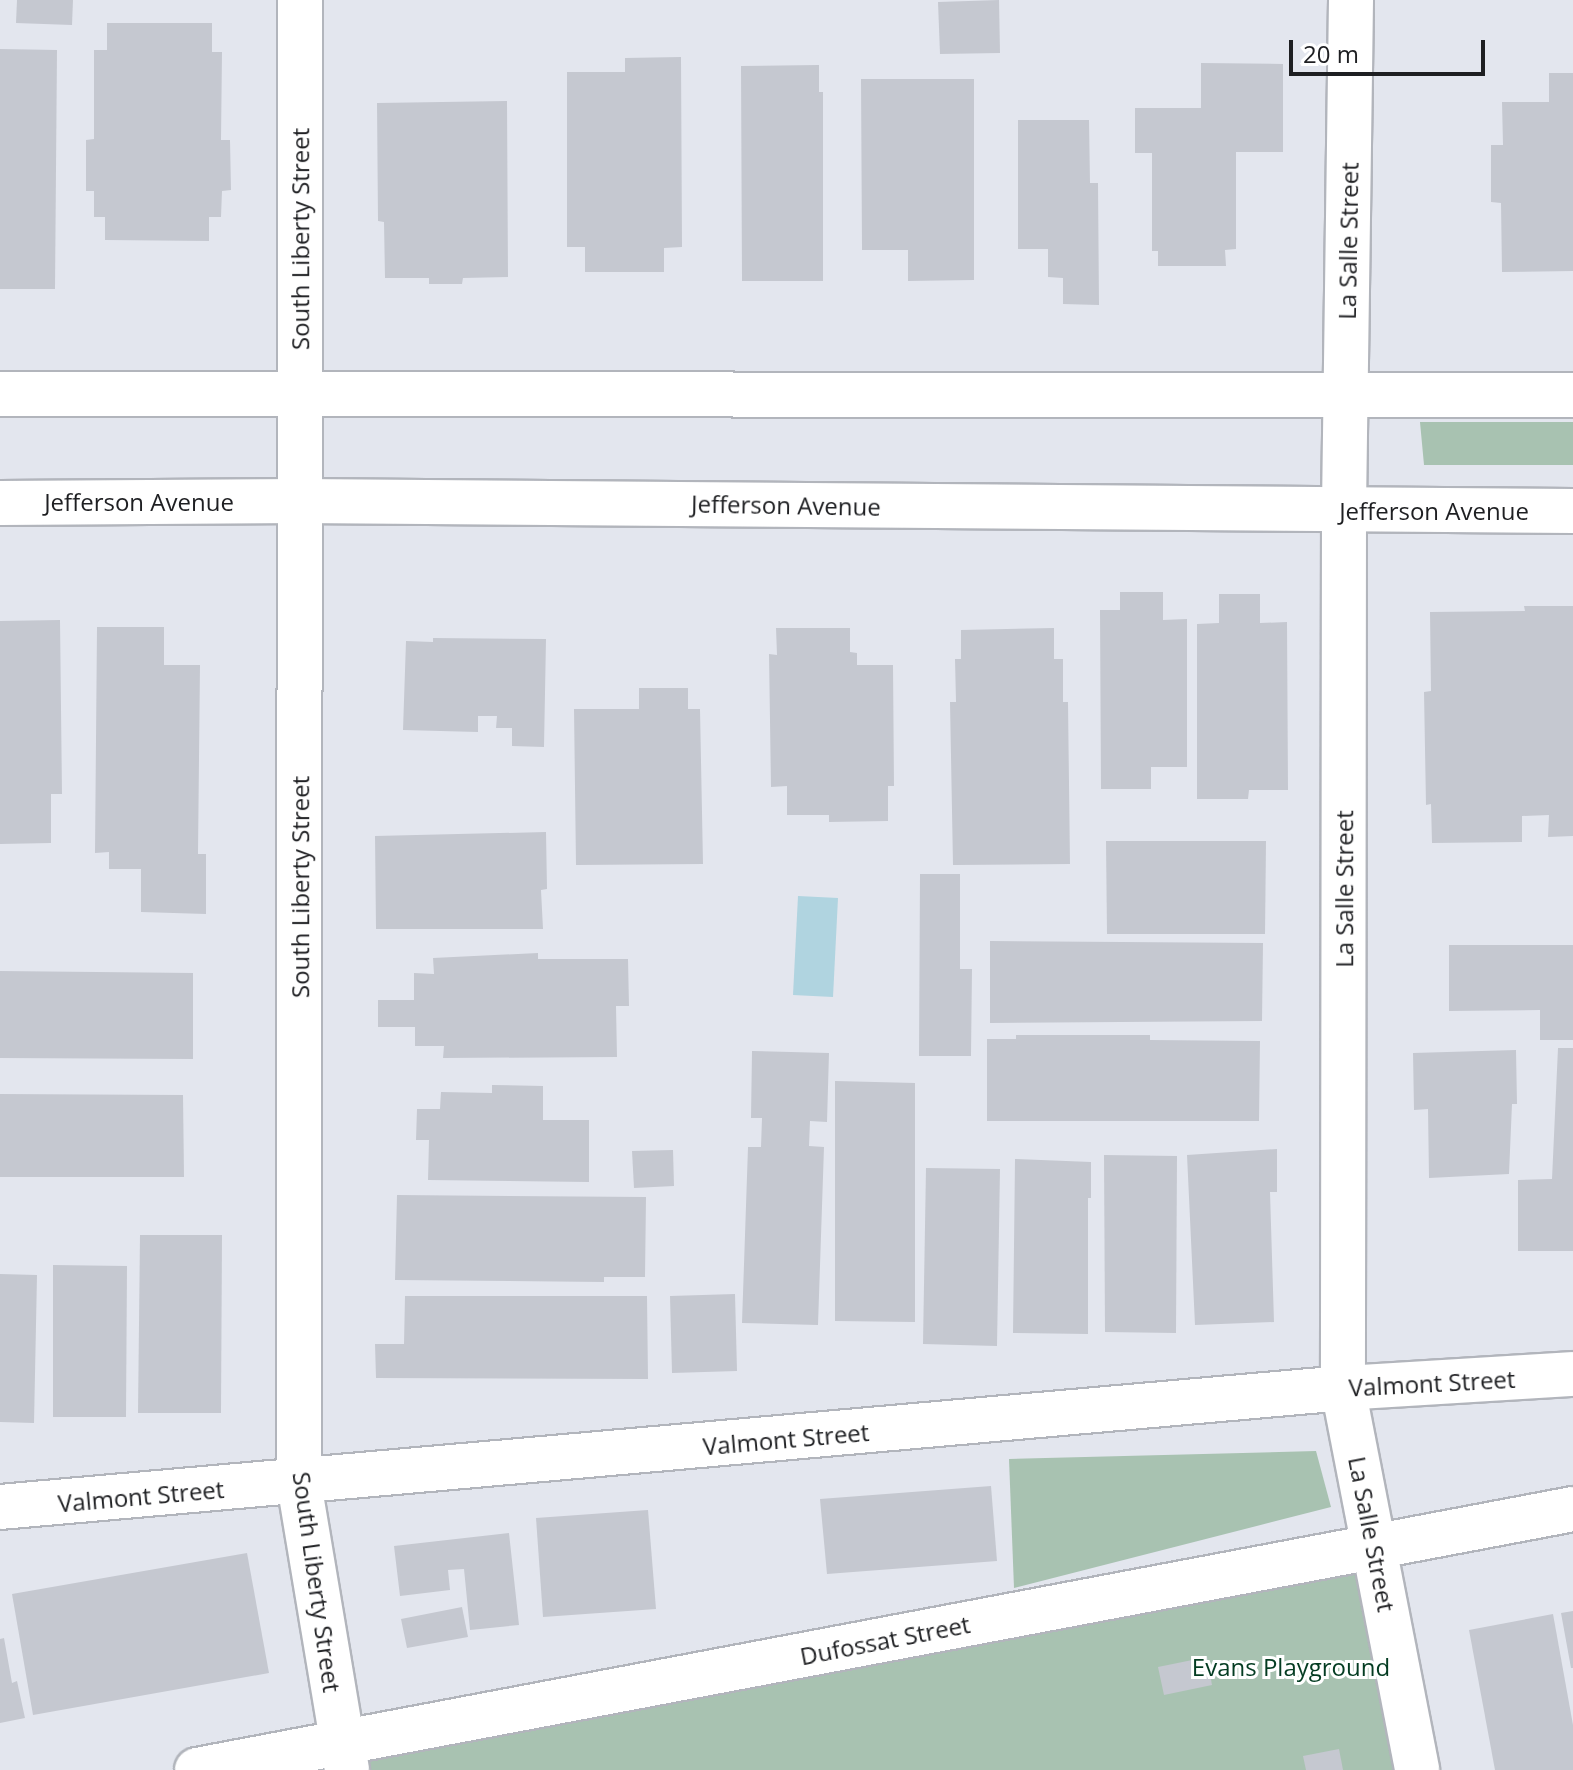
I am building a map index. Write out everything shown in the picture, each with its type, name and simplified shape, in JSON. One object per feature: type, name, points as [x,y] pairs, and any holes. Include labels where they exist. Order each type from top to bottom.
[{"type":"street","name":"South Liberty Street","points":[[300,0],[299,1483],[344,1757]]},
{"type":"street","name":"La Salle Street","points":[[1351,0],[1344,510],[1343,1388],[1417,1770]]},
{"type":"street","points":[[0,394],[1573,395]]},
{"type":"street","name":"Jefferson Avenue","points":[[0,503],[300,501],[1573,511]]},
{"type":"street","name":"Valmont Street","points":[[0,1507],[299,1483],[1343,1388],[1573,1374]]},
{"type":"street","name":"Dufossat Street","points":[[197,1770],[344,1757],[1573,1509]]},
{"type":"green space","points":[[1420,422],[1573,422],[1573,465],[1424,465]]},
{"type":"green space","points":[[1316,1451],[1331,1507],[1014,1588],[1009,1459]]},
{"type":"green space","name":"Evans Playground","points":[[1375,1547],[1417,1770],[347,1770],[342,1743]]},
{"type":"water","points":[[798,896],[838,898],[833,997],[793,995]]},
{"type":"building","points":[[17,0],[73,0],[72,25],[16,23]]},
{"type":"building","points":[[999,0],[1000,53],[940,54],[938,2]]},
{"type":"building","points":[[107,23],[212,23],[212,52],[222,52],[221,140],[230,140],[231,190],[222,191],[221,217],[209,217],[209,241],[105,240],[105,217],[94,217],[94,191],[86,191],[86,140],[94,139],[94,50],[107,50]]},
{"type":"building","points":[[0,49],[57,50],[55,289],[0,289]]},
{"type":"building","points":[[681,57],[682,247],[664,248],[664,272],[585,272],[585,247],[567,247],[567,72],[625,72],[625,58]]},
{"type":"building","points":[[1201,63],[1283,64],[1283,152],[1236,152],[1236,249],[1225,250],[1226,266],[1158,266],[1158,251],[1152,251],[1152,153],[1135,153],[1135,108],[1201,108]]},
{"type":"building","points":[[819,65],[819,92],[823,92],[823,281],[742,281],[741,66]]},
{"type":"building","points":[[1549,73],[1573,73],[1573,271],[1502,272],[1501,203],[1491,202],[1491,145],[1503,145],[1502,102],[1549,102]]},
{"type":"building","points":[[861,79],[974,79],[974,280],[908,281],[908,250],[862,250]]},
{"type":"building","points":[[507,101],[508,277],[463,278],[462,284],[429,284],[429,278],[385,278],[384,222],[378,221],[377,103]]},
{"type":"building","points":[[1018,120],[1089,120],[1090,183],[1098,183],[1099,305],[1063,304],[1063,278],[1048,277],[1048,249],[1018,249]]},
{"type":"building","points":[[1120,592],[1163,592],[1163,620],[1187,619],[1187,767],[1151,767],[1151,789],[1101,789],[1100,610],[1120,610]]},
{"type":"building","points":[[1219,594],[1260,594],[1260,623],[1287,622],[1288,790],[1249,790],[1248,799],[1197,799],[1197,624],[1219,623]]},
{"type":"building","points":[[1524,606],[1573,606],[1573,836],[1548,837],[1549,815],[1522,816],[1522,842],[1432,843],[1431,804],[1426,805],[1424,692],[1431,691],[1430,612],[1525,611]]},
{"type":"building","points":[[60,620],[62,794],[51,794],[51,843],[0,844],[0,621]]},
{"type":"building","points":[[97,627],[164,627],[164,665],[200,665],[198,854],[206,854],[206,914],[141,912],[141,869],[109,869],[109,852],[95,853]]},
{"type":"building","points":[[776,628],[850,628],[850,652],[857,653],[857,665],[893,665],[894,786],[888,786],[888,821],[829,822],[829,815],[787,815],[787,786],[771,787],[769,654],[777,655]]},
{"type":"building","points":[[1054,628],[1054,659],[1063,659],[1063,702],[1068,702],[1070,864],[953,865],[950,702],[956,702],[955,659],[961,659],[961,630]]},
{"type":"building","points":[[433,638],[546,639],[544,747],[512,746],[512,728],[496,728],[497,716],[478,716],[478,732],[403,730],[406,641],[433,642]]},
{"type":"building","points":[[639,688],[688,688],[688,709],[700,709],[703,864],[576,865],[574,709],[639,709]]},
{"type":"building","points":[[546,832],[547,889],[541,890],[543,929],[376,929],[375,836]]},
{"type":"building","points":[[1106,841],[1266,841],[1265,934],[1107,934]]},
{"type":"building","points":[[920,874],[960,874],[960,969],[972,969],[971,1056],[919,1056]]},
{"type":"building","points":[[990,941],[1263,943],[1262,1021],[990,1023]]},
{"type":"building","points":[[1449,945],[1573,945],[1573,1040],[1540,1040],[1540,1010],[1449,1011]]},
{"type":"building","points":[[538,953],[538,959],[628,959],[629,1006],[616,1006],[617,1057],[443,1058],[444,1046],[415,1046],[415,1027],[378,1027],[378,1000],[414,1000],[414,973],[434,974],[433,958]]},
{"type":"building","points":[[0,971],[193,973],[193,1059],[0,1058]]},
{"type":"building","points":[[1016,1035],[1150,1035],[1150,1040],[1260,1041],[1259,1121],[987,1121],[987,1039],[1016,1039]]},
{"type":"building","points":[[1558,1048],[1573,1048],[1573,1251],[1518,1251],[1518,1180],[1552,1179]]},
{"type":"building","points":[[1516,1050],[1517,1104],[1512,1104],[1509,1174],[1429,1178],[1428,1109],[1414,1110],[1413,1053]]},
{"type":"building","points":[[752,1051],[829,1053],[827,1122],[810,1121],[809,1146],[824,1147],[818,1325],[742,1323],[748,1147],[761,1147],[762,1118],[751,1118]]},
{"type":"building","points":[[835,1081],[915,1083],[915,1322],[835,1321]]},
{"type":"building","points":[[492,1085],[543,1086],[543,1120],[589,1120],[589,1182],[428,1180],[429,1140],[416,1140],[417,1109],[440,1109],[441,1092],[492,1093]]},
{"type":"building","points":[[0,1094],[183,1095],[184,1177],[0,1177]]},
{"type":"building","points":[[1277,1149],[1277,1192],[1270,1192],[1274,1322],[1195,1325],[1187,1155]]},
{"type":"building","points":[[673,1150],[674,1186],[634,1188],[632,1151]]},
{"type":"building","points":[[1104,1155],[1177,1156],[1176,1333],[1105,1332]]},
{"type":"building","points":[[1015,1159],[1091,1162],[1088,1334],[1013,1333]]},
{"type":"building","points":[[926,1168],[1000,1169],[997,1346],[923,1344]]},
{"type":"building","points":[[397,1195],[646,1197],[645,1277],[604,1277],[604,1282],[395,1280]]},
{"type":"building","points":[[140,1235],[222,1235],[221,1413],[138,1413]]},
{"type":"building","points":[[53,1265],[127,1266],[126,1417],[53,1417]]},
{"type":"building","points":[[0,1274],[37,1275],[34,1423],[0,1422]]},
{"type":"building","points":[[735,1294],[737,1371],[672,1373],[670,1296]]},
{"type":"building","points":[[405,1296],[647,1296],[648,1379],[376,1378],[375,1344],[404,1344]]},
{"type":"building","points":[[991,1486],[997,1561],[827,1574],[820,1499]]},
{"type":"building","points":[[648,1510],[656,1609],[543,1617],[536,1518]]},
{"type":"building","points":[[509,1533],[519,1625],[470,1630],[464,1569],[448,1570],[450,1590],[400,1596],[394,1546]]},
{"type":"building","points":[[247,1553],[269,1673],[33,1715],[12,1594]]},
{"type":"building","points":[[462,1607],[468,1637],[407,1648],[401,1619]]},
{"type":"building","points":[[1573,1611],[1573,1668],[1571,1668],[1561,1613]]},
{"type":"building","points":[[1553,1614],[1573,1725],[1573,1770],[1495,1770],[1469,1630]]},
{"type":"building","points":[[4,1638],[12,1683],[17,1681],[25,1718],[0,1723],[0,1639]]},
{"type":"building","points":[[1207,1657],[1212,1685],[1164,1695],[1158,1667]]},
{"type":"building","points":[[1339,1749],[1343,1770],[1306,1770],[1303,1756]]}]
